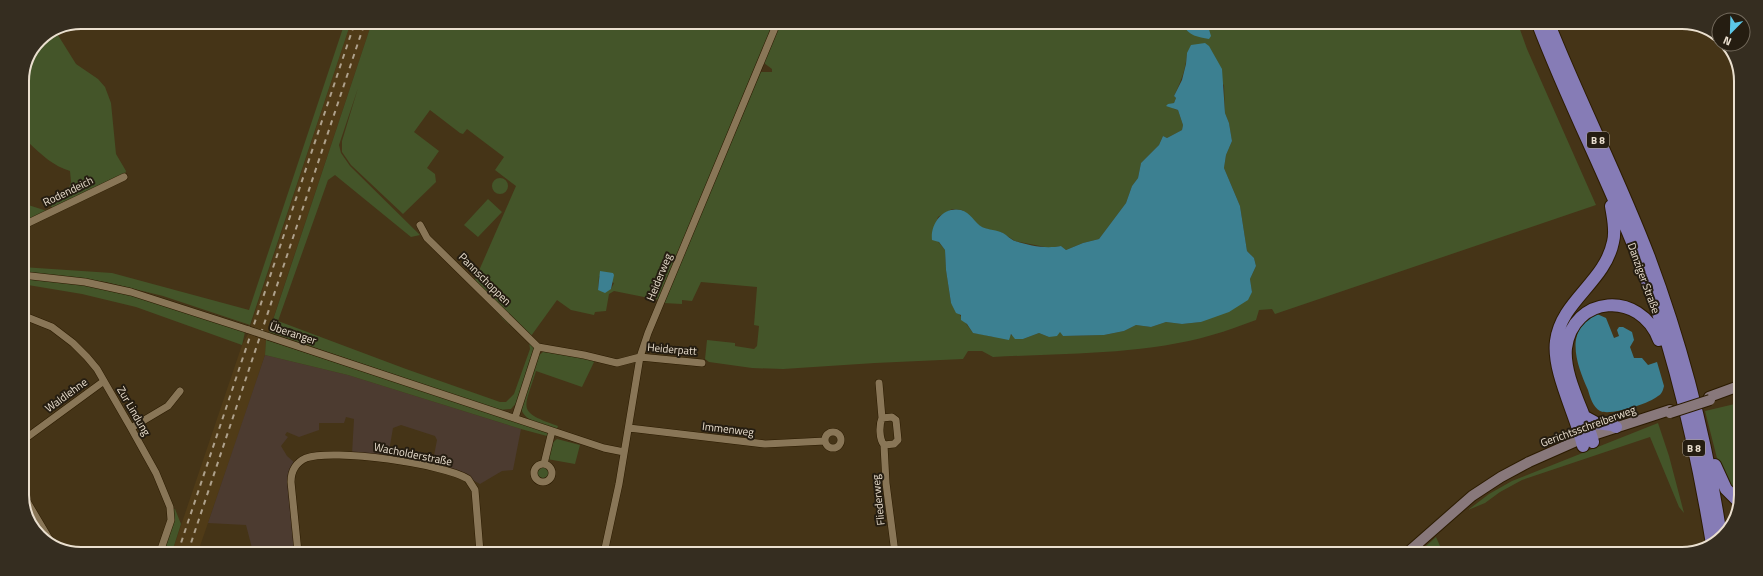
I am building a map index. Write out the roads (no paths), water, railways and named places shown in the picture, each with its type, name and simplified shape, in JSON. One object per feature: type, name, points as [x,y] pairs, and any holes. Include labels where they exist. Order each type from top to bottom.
[{"type":"highway","name":"Danziger Straße","points":[[1540,29],[1638,258],[1670,353],[1695,451],[1711,538]]},
{"type":"highway","name":"Danziger Straße","points":[[1551,29],[1648,256],[1679,346],[1708,455],[1720,531]]},
{"type":"highway","points":[[1587,441],[1560,375],[1556,358],[1556,341],[1558,330],[1564,317],[1601,271],[1610,252],[1614,235],[1611,193]]},
{"type":"highway","points":[[1587,441],[1586,417],[1572,382],[1566,355],[1570,334],[1578,321],[1590,311],[1612,305],[1624,306],[1639,312],[1651,323],[1663,348],[1670,353]]},
{"type":"highway","points":[[1586,417],[1600,424],[1612,425],[1616,427]]},
{"type":"highway","points":[[1708,455],[1714,461],[1726,489],[1734,497]]},
{"type":"main road","name":"Gerichtsschreiberweg","points":[[1709,399],[1734,389]]},
{"type":"main road","name":"Gerichtsschreiberweg","points":[[1414,547],[1472,496],[1501,477],[1529,462],[1670,412],[1734,393]]},
{"type":"main road","name":"Gerichtsschreiberweg","points":[[1587,441],[1616,427],[1670,412]]},
{"type":"street","name":"Heiderweg","points":[[605,547],[619,484],[640,357],[653,320],[774,29]]},
{"type":"street","name":"Rodendeich","points":[[29,223],[124,177]]},
{"type":"street","name":"Pannschoppen","points":[[420,226],[427,238],[538,347]]},
{"type":"street","name":"Überanger","points":[[29,276],[85,282],[131,292],[604,448],[624,452]]},
{"type":"street","name":"Zur Lindung","points":[[29,318],[52,326],[65,336],[87,357],[104,381],[156,473],[170,508],[171,520],[162,547]]},
{"type":"street","points":[[515,418],[538,347],[617,363],[640,357]]},
{"type":"street","name":"Heiderpatt","points":[[640,357],[702,363]]},
{"type":"street","name":"Waldlehne","points":[[29,435],[104,381]]},
{"type":"street","name":"Fliederweg","points":[[879,383],[882,418],[880,422],[881,441],[884,445],[886,483],[894,547]]},
{"type":"street","points":[[131,428],[168,406],[180,391]]},
{"type":"street","points":[[882,418],[892,417],[896,420],[898,440],[894,444],[884,445]]},
{"type":"street","name":"Immenweg","points":[[629,428],[765,444],[825,441]]},
{"type":"street","points":[[544,464],[552,431]]},
{"type":"street","name":"Wacholderstraße","points":[[298,547],[291,482],[292,471],[299,462],[307,458],[338,456],[388,458],[435,468],[468,479],[475,490],[480,547]]},
{"type":"street","points":[[31,508],[45,532]]},
{"type":"water","points":[[1185,29],[1209,29],[1211,36],[1209,39],[1198,37]]},
{"type":"water","points":[[1205,43],[1209,46],[1222,69],[1225,113],[1229,123],[1232,141],[1226,155],[1224,168],[1240,206],[1247,251],[1254,258],[1256,266],[1250,279],[1252,292],[1248,300],[1229,312],[1201,322],[1182,324],[1166,322],[1151,327],[1136,325],[1124,331],[1104,335],[1063,336],[1060,332],[1057,336],[1049,337],[1039,333],[1023,339],[1015,339],[1011,334],[1009,340],[973,333],[967,324],[961,320],[961,315],[956,313],[951,303],[946,270],[945,250],[939,242],[932,240],[933,228],[939,218],[949,211],[955,209],[961,210],[967,213],[982,227],[1001,232],[1012,240],[1038,246],[1061,246],[1066,250],[1083,243],[1099,239],[1126,203],[1132,186],[1138,178],[1141,163],[1159,145],[1163,136],[1167,138],[1182,130],[1183,125],[1178,110],[1166,106],[1174,103],[1176,98],[1174,96],[1182,80],[1187,53],[1191,45]]},
{"type":"water","points":[[600,271],[613,273],[614,275],[611,289],[605,293],[598,290]]},
{"type":"water","points":[[1597,314],[1606,318],[1614,338],[1619,336],[1617,330],[1619,327],[1623,327],[1632,332],[1634,340],[1630,347],[1634,358],[1642,358],[1648,365],[1657,362],[1664,386],[1659,395],[1647,402],[1620,411],[1605,412],[1600,411],[1595,407],[1580,370],[1577,359],[1576,338],[1586,321]]},
{"type":"railway","points":[[180,547],[353,29]]},
{"type":"railway","points":[[190,547],[363,29]]}]
